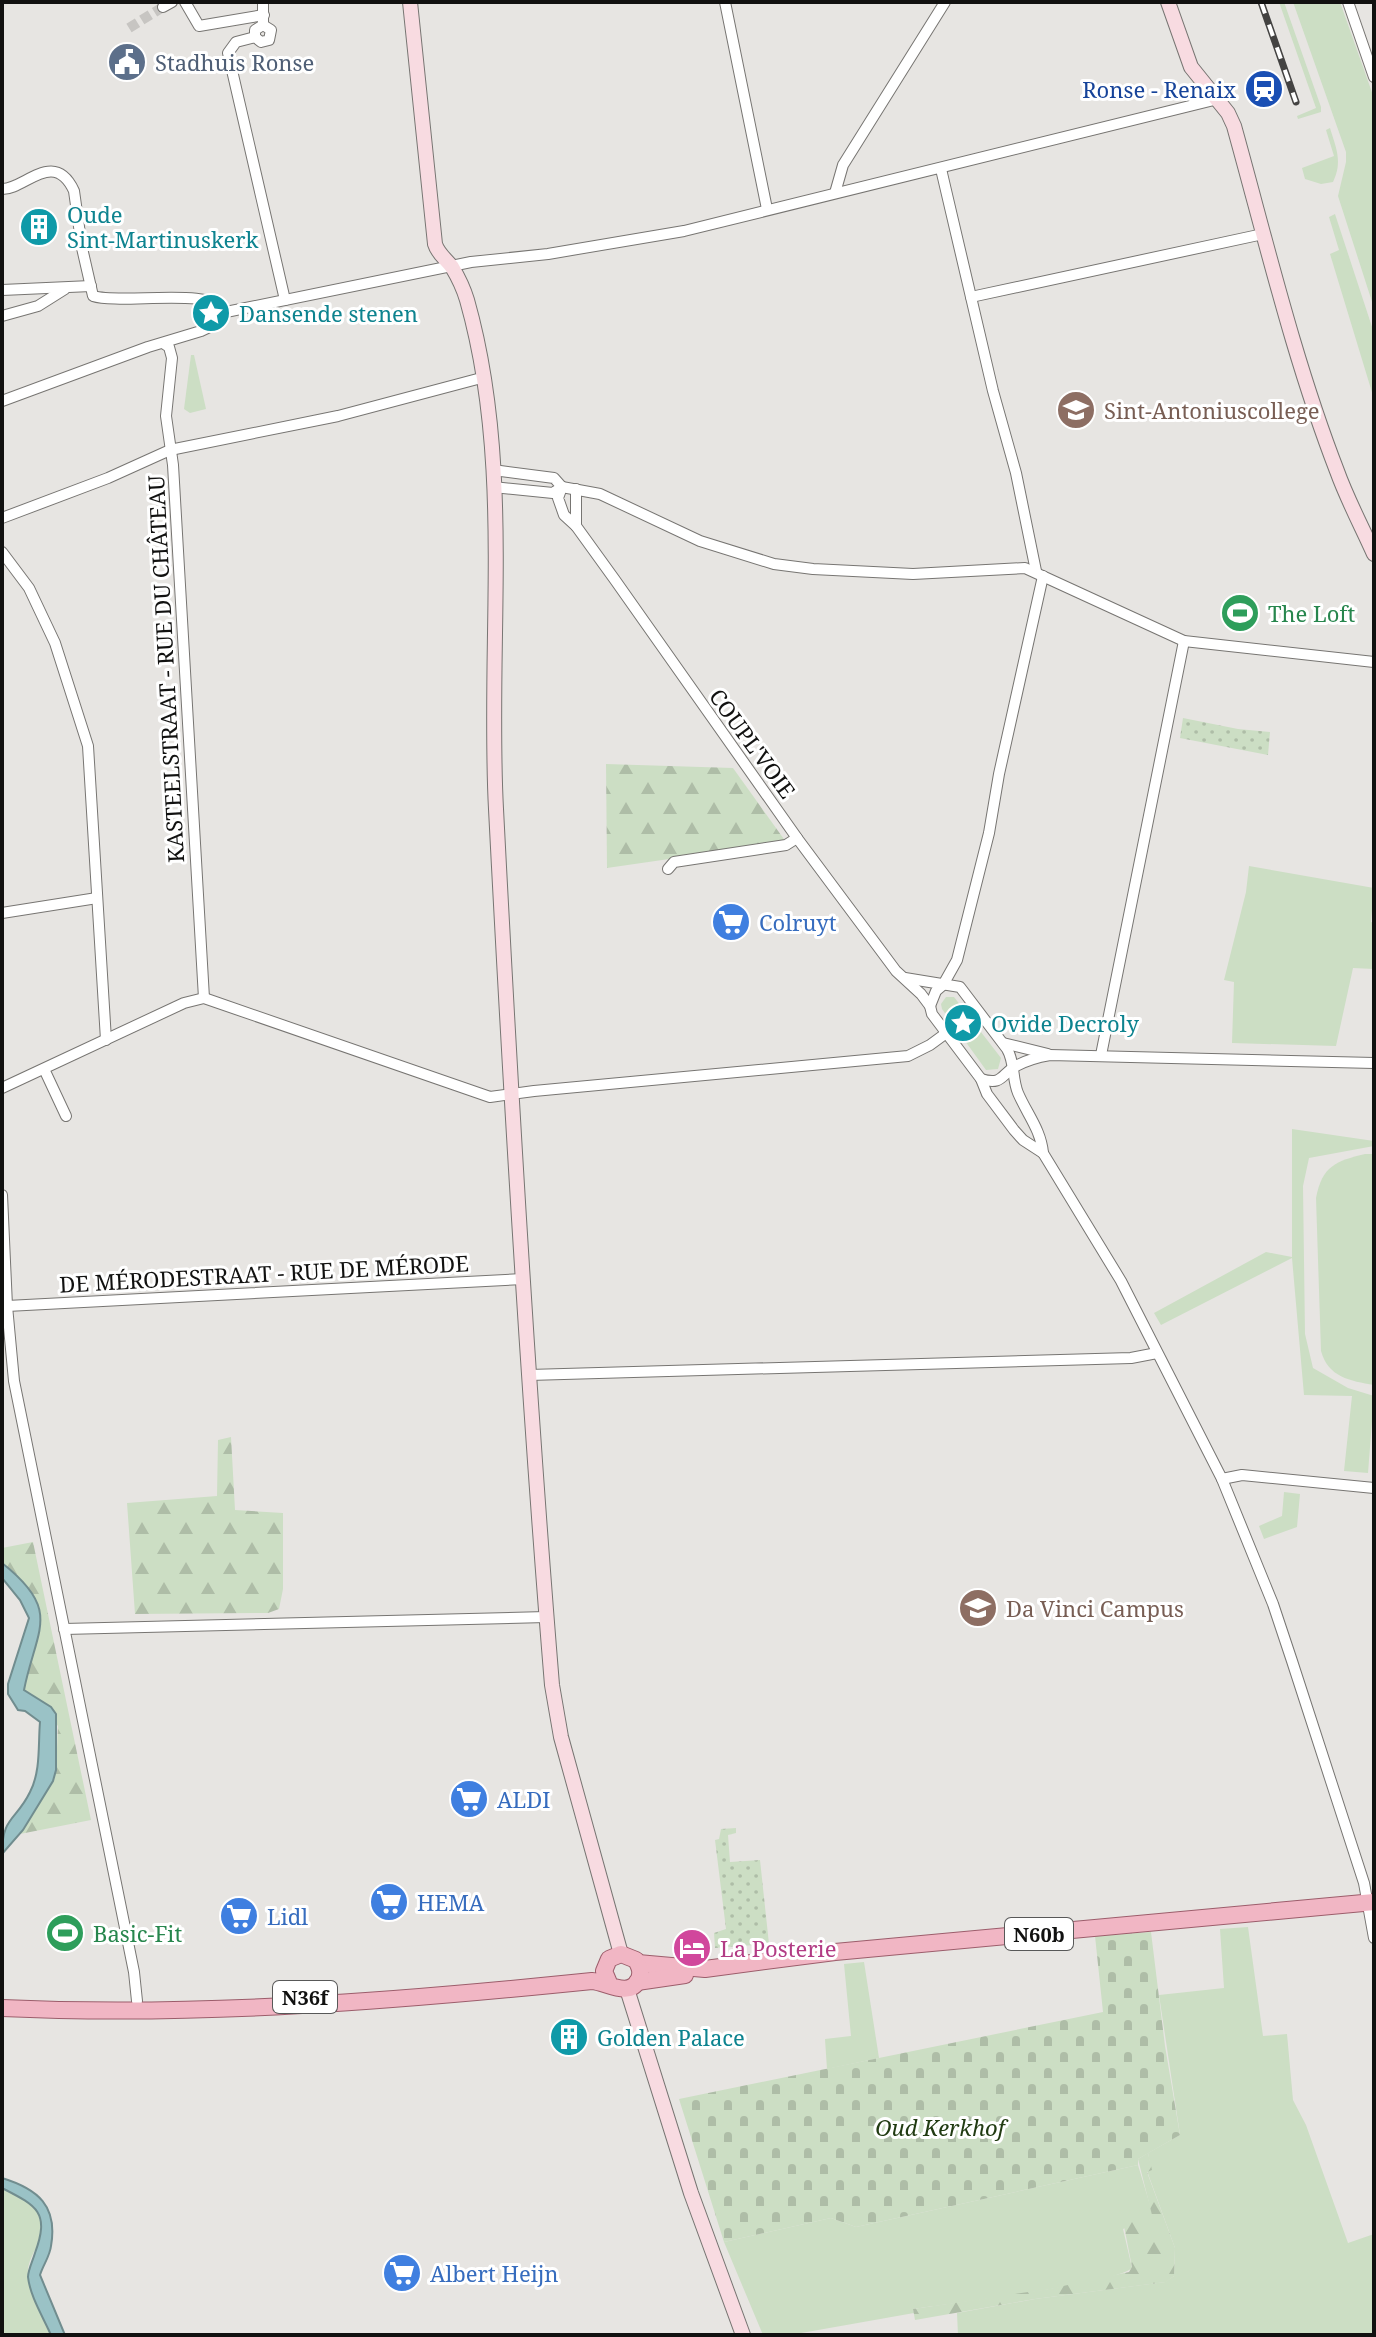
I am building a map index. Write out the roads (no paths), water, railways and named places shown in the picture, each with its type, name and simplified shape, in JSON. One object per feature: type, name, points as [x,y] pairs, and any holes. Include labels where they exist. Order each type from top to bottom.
[{"type":"main road","name":"N60b","points":[[621,1954],[633,1957],[638,1963],[705,1969],[835,1952],[1371,1903]]},
{"type":"main road","points":[[607,1975],[613,1956],[621,1954]]},
{"type":"main road","points":[[632,1986],[640,1971],[638,1963]]},
{"type":"main road","name":"N60b","points":[[607,1975],[617,1989],[705,1969]]},
{"type":"main road","name":"N36f","points":[[2,1998],[137,2001],[304,1997],[588,1973],[607,1975]]},
{"type":"main road","name":"N36f","points":[[2,2008],[153,2011],[304,2007],[592,1981],[607,1975]]},
{"type":"street","points":[[185,2],[199,26],[264,20]]},
{"type":"street","points":[[263,2],[264,20],[255,30],[255,37],[233,43],[229,58],[285,300]]},
{"type":"street","points":[[410,2],[436,250],[452,268],[467,301],[485,377],[493,470],[497,569],[493,745],[511,1096],[552,1685],[561,1737],[621,1954]]},
{"type":"street","points":[[725,2],[767,209]]},
{"type":"street","points":[[835,193],[843,165],[945,2]]},
{"type":"street","points":[[1168,2],[1188,61],[1218,99],[1234,126],[1263,234],[1336,471],[1374,554]]},
{"type":"street","points":[[1348,2],[1371,56],[1374,77]]},
{"type":"street","points":[[226,312],[471,262],[548,254],[684,231],[1218,99]]},
{"type":"street","points":[[930,1006],[936,991],[943,985],[957,960],[989,833],[1040,574],[941,169]]},
{"type":"street","points":[[2,189],[15,188],[39,173],[56,174],[67,180],[74,191],[92,294],[98,297],[200,299],[219,303],[226,312]]},
{"type":"street","points":[[971,297],[1263,234]]},
{"type":"street","points":[[8,290],[91,286]]},
{"type":"street","points":[[2,316],[38,306],[67,288]]},
{"type":"street","points":[[2,401],[216,324],[226,312]]},
{"type":"street","name":"KASTEELSTRAAT - RUE DU CHÂTEAU","points":[[163,343],[169,347],[172,358],[166,416],[204,998]]},
{"type":"street","points":[[2,518],[108,478],[170,450],[338,416],[485,377]]},
{"type":"street","points":[[493,470],[554,478],[562,487],[607,497],[709,545],[774,564],[873,573],[933,573],[1019,567],[1184,641],[1374,662]]},
{"type":"street","points":[[493,487],[553,493],[562,487]]},
{"type":"street","name":"COUPL'VOIE","points":[[562,487],[558,498],[560,507],[797,838],[896,971],[930,1006],[945,1034],[981,1079],[987,1094],[1023,1140],[1043,1153]]},
{"type":"street","points":[[576,489],[576,526]]},
{"type":"street","points":[[2,552],[29,588],[55,643],[88,746],[106,1040]]},
{"type":"street","points":[[1101,1055],[1184,641]]},
{"type":"street","points":[[668,869],[674,862],[786,845],[797,838]]},
{"type":"street","points":[[2,913],[97,898]]},
{"type":"street","points":[[905,978],[950,984],[964,991],[1011,1055],[1017,1091],[1041,1138],[1043,1153],[1121,1281],[1222,1479],[1273,1604],[1371,1903],[1374,1938]]},
{"type":"street","points":[[2,1088],[184,1003],[204,998],[490,1097],[908,1056],[945,1034]]},
{"type":"street","points":[[1003,1043],[1050,1055],[1374,1063]]},
{"type":"street","points":[[981,1079],[998,1081],[1012,1068],[1050,1055]]},
{"type":"street","points":[[44,1069],[66,1116]]},
{"type":"street","points":[[2,1195],[14,1381],[134,1972],[137,2001]]},
{"type":"street","name":"DE MÉRODESTRAAT - RUE DE MÉRODE","points":[[7,1306],[523,1279]]},
{"type":"street","points":[[529,1375],[1131,1358],[1157,1353]]},
{"type":"street","points":[[1222,1479],[1242,1475],[1374,1488]]},
{"type":"street","points":[[64,1629],[546,1617]]},
{"type":"street","points":[[632,1986],[691,2193],[743,2335]]},
{"type":"water","points":[[2,1563],[21,1580],[39,1608],[38,1636],[24,1690],[51,1707],[56,1714],[56,1770],[53,1781],[23,1830],[2,1854],[7,1825],[34,1784],[40,1722],[25,1711],[18,1710],[8,1694],[8,1684],[29,1618],[20,1600],[2,1578]]},
{"type":"water","points":[[2,2178],[35,2194],[48,2210],[51,2246],[40,2275],[65,2335],[51,2335],[29,2284],[28,2274],[39,2239],[40,2219],[32,2206],[2,2188]]},
{"type":"tunnel","points":[[129,28],[163,7]]},
{"type":"railway","points":[[1261,2],[1296,102]]},
{"type":"place","name":"Stadhuis Ronse","points":[[127,62]]},
{"type":"place","name":"Ronse - Renaix","points":[[1264,89]]},
{"type":"place","name":"Oude Sint-Martinuskerk","points":[[39,227]]},
{"type":"place","name":"Dansende stenen","points":[[211,313]]},
{"type":"place","name":"Sint-Antoniuscollege","points":[[1076,410]]},
{"type":"place","name":"The Loft","points":[[1240,613]]},
{"type":"place","name":"Colruyt","points":[[731,922]]},
{"type":"place","name":"Ovide Decroly","points":[[963,1023]]},
{"type":"place","name":"Da Vinci Campus","points":[[978,1608]]},
{"type":"place","name":"ALDI","points":[[469,1799]]},
{"type":"place","name":"HEMA","points":[[389,1902]]},
{"type":"place","name":"Lidl","points":[[239,1916]]},
{"type":"place","name":"Basic-Fit","points":[[65,1933]]},
{"type":"place","name":"La Posterie","points":[[692,1948]]},
{"type":"place","name":"Golden Palace","points":[[569,2037]]},
{"type":"place","name":"Albert Heijn","points":[[402,2273]]},
{"type":"park label","name":"Oud Kerkhof","points":[[940,2127]]}]
